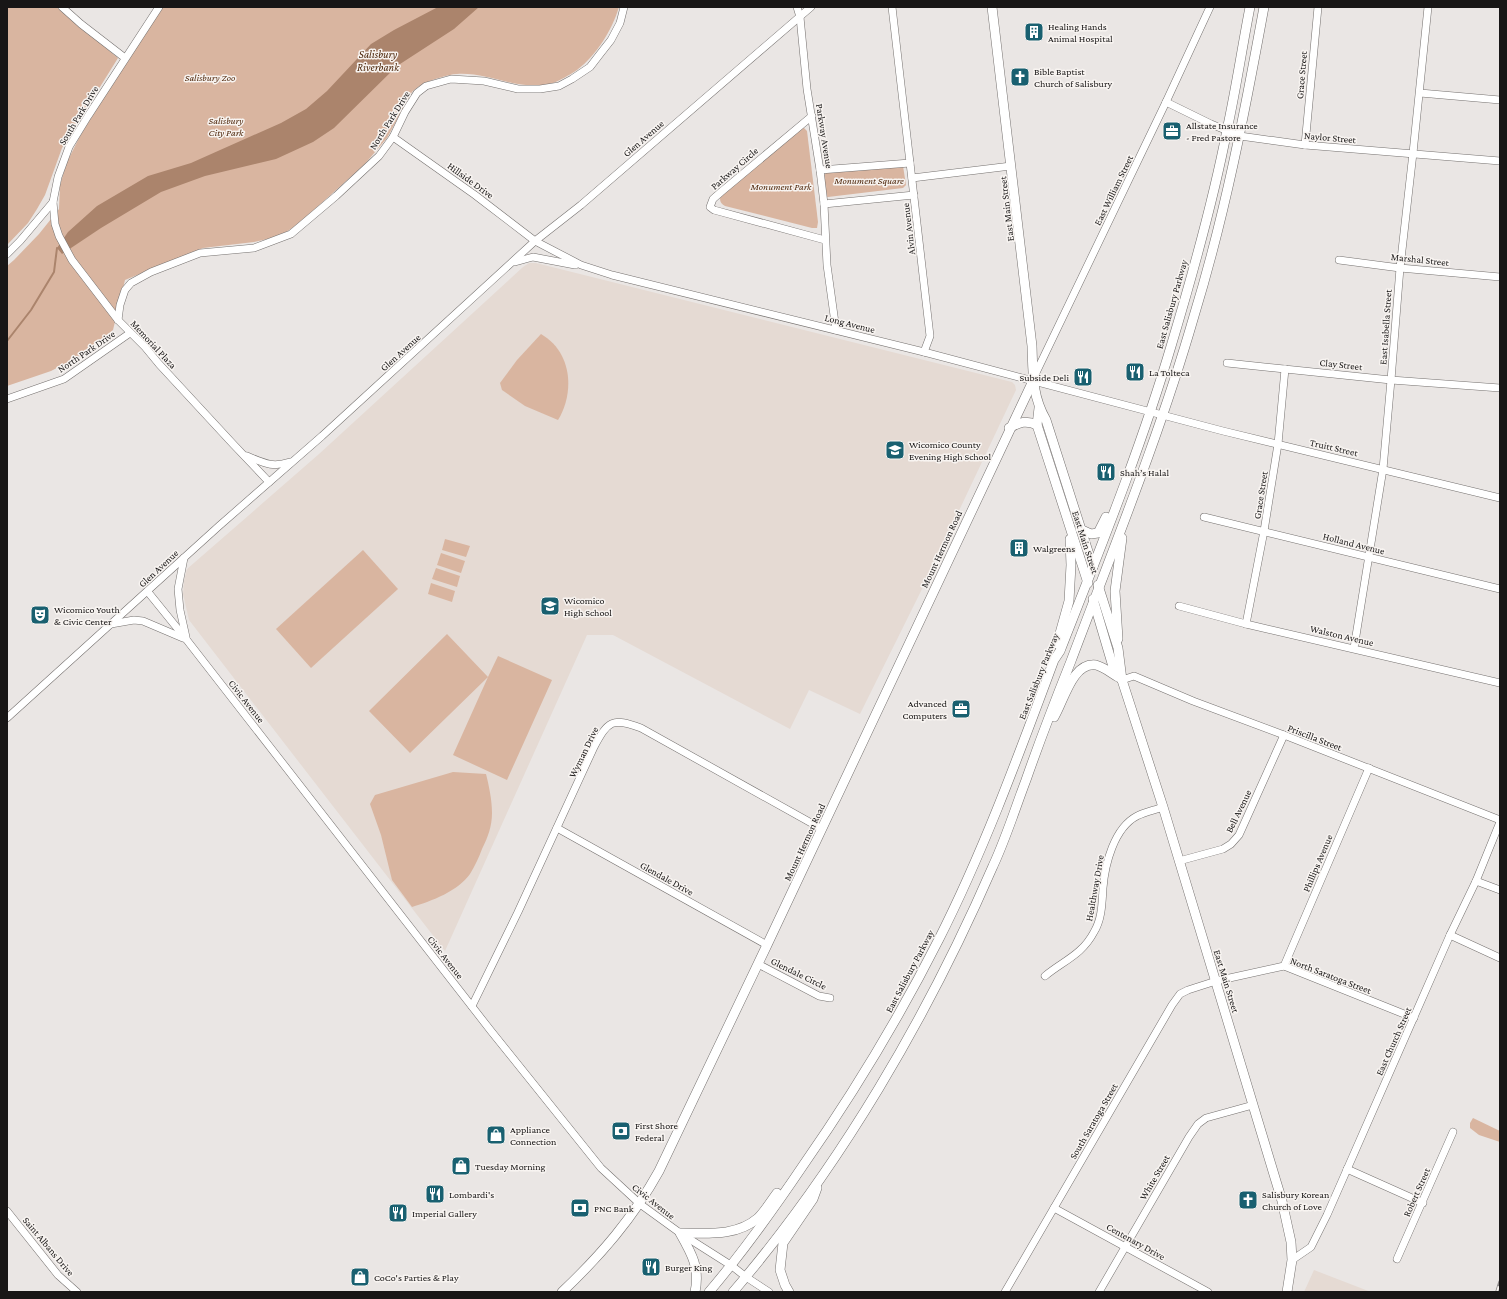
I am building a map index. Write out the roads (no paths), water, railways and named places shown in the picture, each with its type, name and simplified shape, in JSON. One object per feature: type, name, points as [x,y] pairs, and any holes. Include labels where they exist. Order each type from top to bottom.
[{"type":"main road","name":"East Main Street","points":[[992,7],[1012,166],[1032,346],[1033,380],[1039,408],[1046,420],[1093,566],[1098,588],[1118,648],[1122,680],[1163,807],[1289,1227],[1292,1242],[1292,1260],[1287,1292]]},
{"type":"main road","name":"East Salisbury Parkway","points":[[709,1292],[732,1266],[830,1127],[900,1013],[940,938],[997,809],[1121,492],[1150,411],[1182,310],[1227,131],[1250,7]]},
{"type":"main road","points":[[734,1292],[781,1233],[822,1176],[901,1049],[958,942],[995,862],[1098,588],[1125,522],[1164,414],[1206,277],[1240,136],[1264,7]]},
{"type":"main road","name":"Mount Hermon Road","points":[[562,1292],[615,1236],[640,1204],[672,1145],[1033,380]]},
{"type":"main road","name":"East Main Street","points":[[1039,408],[1037,425],[1094,601],[1114,670],[1122,680]]},
{"type":"main road","points":[[1010,428],[1019,423],[1025,422],[1030,422],[1037,425]]},
{"type":"main road","points":[[1080,529],[1092,534],[1098,533],[1103,526],[1109,509],[1121,492]]},
{"type":"main road","points":[[1118,648],[1115,591],[1125,522]]},
{"type":"main road","points":[[1054,660],[1055,649],[1069,601],[1071,565],[1069,526]]},
{"type":"main road","points":[[1041,739],[1060,707],[1076,672],[1090,665],[1097,665],[1122,680]]},
{"type":"main road","points":[[695,1292],[697,1272],[695,1262],[680,1233],[720,1234],[734,1231],[757,1218],[770,1202],[811,1143],[830,1127]]},
{"type":"main road","points":[[789,1292],[780,1270],[783,1243],[813,1199],[822,1176]]},
{"type":"street","points":[[62,7],[81,24],[125,58]]},
{"type":"street","name":"South Park Drive","points":[[7,254],[53,202],[58,177],[69,148],[125,58],[159,7]]},
{"type":"street","name":"North Park Drive","points":[[118,320],[120,305],[125,290],[131,282],[151,272],[200,253],[254,248],[291,234],[336,196],[379,156],[393,137],[405,112],[417,93],[426,86],[451,79],[472,80],[518,89],[540,90],[558,86],[590,67],[611,40],[620,23],[624,7]]},
{"type":"street","name":"Parkway Avenue","points":[[797,7],[800,17],[807,89],[820,170],[824,204],[825,240],[836,330]]},
{"type":"street","name":"Glen Avenue","points":[[7,718],[536,241],[581,205],[811,7]]},
{"type":"street","name":"Alvin Avenue","points":[[892,7],[930,336],[924,352]]},
{"type":"street","name":"East William Street","points":[[1033,380],[1210,7]]},
{"type":"street","name":"Grace Street","points":[[1305,145],[1318,7]]},
{"type":"street","name":"East Isabella Street","points":[[1354,648],[1382,469],[1400,268],[1420,93],[1428,7]]},
{"type":"street","points":[[1420,93],[1500,100]]},
{"type":"street","name":"Naylor Street","points":[[1166,102],[1240,136],[1305,145],[1500,161]]},
{"type":"street","name":"Parkway Circle","points":[[812,116],[713,199],[710,207],[714,210],[746,220],[825,240]]},
{"type":"street","name":"Hillside Drive","points":[[393,137],[475,195],[536,241]]},
{"type":"street","points":[[820,170],[910,163]]},
{"type":"street","points":[[912,178],[1012,166]]},
{"type":"street","points":[[824,204],[914,195]]},
{"type":"street","name":"Memorial Plaza","points":[[53,202],[55,224],[59,236],[72,260],[118,320],[145,346],[158,364],[269,482]]},
{"type":"street","name":"Long Avenue","points":[[536,241],[581,265],[612,275],[924,352],[1164,414]]},
{"type":"street","points":[[511,264],[522,259],[533,257],[581,265]]},
{"type":"street","name":"Marshal Street","points":[[1339,260],[1400,268],[1500,277]]},
{"type":"street","name":"North Park Drive","points":[[7,400],[64,380],[130,333]]},
{"type":"street","name":"Clay Street","points":[[1227,363],[1391,380],[1500,388]]},
{"type":"street","name":"Grace Street","points":[[1246,624],[1264,531],[1278,444],[1285,369]]},
{"type":"street","name":"Truitt Street","points":[[1164,414],[1193,424],[1500,498]]},
{"type":"street","points":[[244,455],[272,465],[281,465],[294,460]]},
{"type":"street","name":"Holland Avenue","points":[[1204,517],[1500,589]]},
{"type":"street","points":[[184,558],[178,589],[180,610],[186,639]]},
{"type":"street","name":"Civic Avenue","points":[[148,592],[588,1153],[615,1182],[640,1204],[680,1233],[732,1266],[769,1292]]},
{"type":"street","name":"Walston Avenue","points":[[1179,606],[1246,624],[1500,683]]},
{"type":"street","points":[[111,624],[134,620],[143,621],[186,639]]},
{"type":"street","name":"Priscilla Street","points":[[1122,680],[1134,676],[1193,701],[1369,768],[1500,821]]},
{"type":"street","name":"Wyman Drive","points":[[472,1006],[496,959],[600,735],[610,724],[617,722],[641,728],[822,829]]},
{"type":"street","name":"Bell Avenue","points":[[1179,862],[1223,849],[1231,844],[1239,835],[1284,735]]},
{"type":"street","name":"Phillips Avenue","points":[[1284,966],[1369,768]]},
{"type":"street","name":"Healthway Drive","points":[[1045,976],[1057,966],[1071,959],[1081,951],[1095,931],[1100,918],[1106,864],[1116,839],[1125,826],[1136,816],[1163,807]]},
{"type":"street","name":"East Church Street","points":[[1292,1260],[1311,1247],[1327,1215],[1450,936],[1476,881],[1500,821]]},
{"type":"street","name":"Glendale Drive","points":[[557,828],[767,945]]},
{"type":"street","points":[[1476,881],[1500,890]]},
{"type":"street","points":[[1450,936],[1500,958]]},
{"type":"street","name":"Glendale Circle","points":[[758,964],[819,996],[830,998]]},
{"type":"street","name":"North Saratoga Street","points":[[1216,981],[1284,966],[1414,1018]]},
{"type":"street","name":"South Saratoga Street","points":[[1005,1292],[1172,1005],[1180,994],[1216,981]]},
{"type":"street","name":"White Street","points":[[1099,1292],[1198,1124],[1206,1118],[1253,1105]]},
{"type":"street","name":"Robert Street","points":[[1397,1259],[1453,1132]]},
{"type":"street","points":[[1347,1169],[1423,1202]]},
{"type":"street","name":"Centenary Drive","points":[[1054,1208],[1208,1292]]},
{"type":"street","name":"Saint Albans Drive","points":[[7,1211],[58,1275],[77,1292]]},
{"type":"water","name":"Salisbury Riverbank","points":[[438,7],[479,7],[454,29],[397,66],[334,128],[313,142],[276,159],[205,176],[161,192],[101,228],[62,254],[57,248],[68,232],[97,206],[148,176],[191,163],[281,123],[306,109],[327,91],[371,44]]},
{"type":"waterway","points":[[7,341],[31,310],[54,272],[57,248]]},
{"type":"railway","points":[[1497,1292],[1500,1282]]},
{"type":"place","name":"Healing Hands Animal Hospital","points":[[1034,32]]},
{"type":"place","name":"Bible Baptist Church of Salisbury","points":[[1020,77]]},
{"type":"place","name":"Allstate Insurance - Fred Pastore","points":[[1172,131]]},
{"type":"place","name":"La Tolteca","points":[[1135,372]]},
{"type":"place","name":"Subside Deli","points":[[1083,377]]},
{"type":"place","name":"Wicomico County Evening High School","points":[[895,450]]},
{"type":"place","name":"Shah’s Halal","points":[[1106,472]]},
{"type":"place","name":"Walgreens","points":[[1019,548]]},
{"type":"place","name":"Wicomico High School","points":[[550,606]]},
{"type":"place","name":"Wicomico Youth & Civic Center","points":[[40,615]]},
{"type":"place","name":"Advanced Computers","points":[[961,709]]},
{"type":"place","name":"First Shore Federal","points":[[621,1131]]},
{"type":"place","name":"Appliance Connection","points":[[496,1135]]},
{"type":"place","name":"Tuesday Morning","points":[[461,1166]]},
{"type":"place","name":"Lombardi's","points":[[435,1194]]},
{"type":"place","name":"Salisbury Korean Church of Love","points":[[1248,1200]]},
{"type":"place","name":"PNC Bank","points":[[580,1208]]},
{"type":"place","name":"Imperial Gallery","points":[[398,1213]]},
{"type":"place","name":"Burger King","points":[[651,1267]]},
{"type":"place","name":"CoCo's Parties & Play","points":[[360,1277]]},
{"type":"park label","name":"Salisbury Zoo","points":[[210,77]]},
{"type":"park label","name":"Salisbury City Park","points":[[226,126]]},
{"type":"park label","name":"Monument Square","points":[[869,180]]},
{"type":"park label","name":"Monument Park","points":[[781,186]]}]
